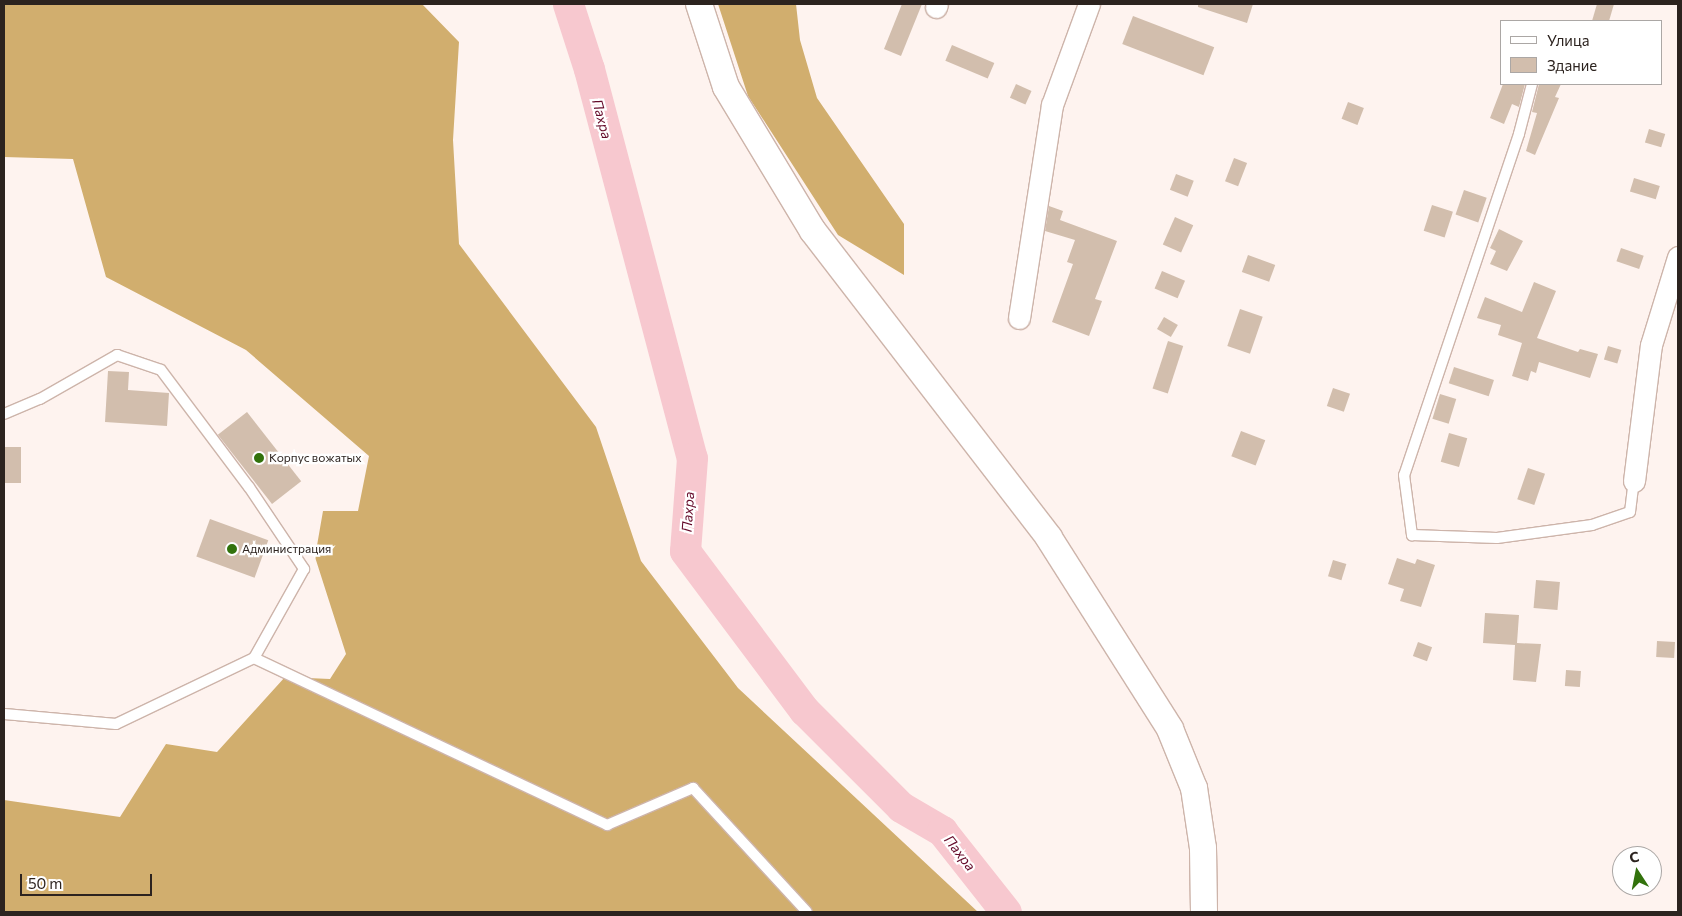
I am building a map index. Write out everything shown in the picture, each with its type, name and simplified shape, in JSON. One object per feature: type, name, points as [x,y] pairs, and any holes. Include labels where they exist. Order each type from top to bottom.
[{"type":"street","points":[[699,4],[726,87],[813,231],[1049,538],[1170,729],[1194,788],[1203,848],[1204,912]]},
{"type":"street","points":[[1019,318],[1052,105],[1089,4]]},
{"type":"street","points":[[1634,481],[1651,345],[1678,257]]},
{"type":"lane","points":[[1532,85],[1519,134],[1404,475],[1412,534],[1497,538],[1592,525],[1630,512],[1634,481]]},
{"type":"lane","points":[[4,414],[40,399],[117,354],[161,370],[249,486],[304,569],[254,658],[116,724],[4,714]]},
{"type":"lane","points":[[254,658],[607,825],[693,788],[808,912]]},
{"type":"shaded area","points":[[4,4],[422,4],[459,42],[453,140],[459,244],[596,427],[641,561],[738,688],[978,912],[4,912],[4,800],[120,817],[166,744],[217,752],[285,677],[330,679],[346,654],[315,557],[323,511],[358,511],[369,456],[246,350],[106,277],[73,159],[4,157]]},
{"type":"shaded area","points":[[718,4],[796,4],[800,40],[817,98],[904,224],[904,275],[838,235],[748,96]]},
{"type":"building","points":[[902,4],[922,4],[901,56],[884,49]]},
{"type":"building","points":[[1198,4],[1253,4],[1247,23],[1198,7]]},
{"type":"building","points":[[1597,4],[1614,4],[1609,20],[1592,20]]},
{"type":"building","points":[[1133,16],[1214,47],[1203,75],[1122,44]]},
{"type":"building","points":[[952,45],[994,63],[988,79],[945,61]]},
{"type":"building","points":[[1016,84],[1032,91],[1025,105],[1010,98]]},
{"type":"building","points":[[1503,85],[1525,85],[1519,107],[1512,104],[1504,124],[1490,118]]},
{"type":"building","points":[[1539,85],[1561,85],[1555,97],[1559,98],[1535,155],[1526,151],[1537,113],[1532,112]]},
{"type":"building","points":[[1348,102],[1364,108],[1357,125],[1342,119]]},
{"type":"building","points":[[1649,129],[1665,134],[1661,147],[1645,142]]},
{"type":"building","points":[[1234,158],[1247,163],[1238,186],[1225,181]]},
{"type":"building","points":[[1176,174],[1194,181],[1188,197],[1170,190]]},
{"type":"building","points":[[1634,178],[1660,186],[1656,199],[1630,191]]},
{"type":"building","points":[[1464,190],[1487,198],[1478,222],[1456,215]]},
{"type":"building","points":[[1432,205],[1453,212],[1445,237],[1424,231]]},
{"type":"building","points":[[1049,206],[1063,211],[1060,220],[1117,241],[1095,299],[1102,301],[1089,336],[1052,322],[1073,264],[1067,262],[1075,240],[1045,231]]},
{"type":"building","points":[[1175,217],[1193,225],[1181,253],[1163,244]]},
{"type":"building","points":[[1499,229],[1523,241],[1507,271],[1490,264],[1496,251],[1490,248]]},
{"type":"building","points":[[1621,248],[1644,256],[1639,269],[1616,261]]},
{"type":"building","points":[[1248,255],[1275,265],[1269,282],[1242,272]]},
{"type":"building","points":[[1162,271],[1185,281],[1178,298],[1155,288]]},
{"type":"building","points":[[1534,282],[1556,291],[1537,338],[1578,352],[1580,349],[1598,354],[1590,378],[1539,362],[1536,373],[1531,371],[1528,381],[1512,376],[1522,343],[1498,335],[1501,325],[1477,318],[1485,297],[1522,312]]},
{"type":"building","points":[[1240,309],[1263,317],[1250,354],[1227,346]]},
{"type":"building","points":[[1164,317],[1178,325],[1171,337],[1157,329]]},
{"type":"building","points":[[1168,341],[1183,346],[1168,393],[1153,389]]},
{"type":"building","points":[[1608,346],[1621,350],[1617,363],[1604,359]]},
{"type":"building","points":[[1454,367],[1494,380],[1489,396],[1449,383]]},
{"type":"building","points":[[108,371],[129,372],[128,390],[169,393],[167,426],[105,422]]},
{"type":"building","points":[[1333,388],[1350,394],[1344,412],[1327,406]]},
{"type":"building","points":[[1440,394],[1456,399],[1449,424],[1432,419]]},
{"type":"building","name":"Корпус вожатых","points":[[247,412],[301,481],[272,504],[218,435]]},
{"type":"building","points":[[1241,431],[1265,440],[1256,466],[1231,456]]},
{"type":"building","points":[[1449,433],[1467,438],[1459,467],[1441,462]]},
{"type":"building","points":[[4,447],[21,447],[21,483],[4,483]]},
{"type":"building","points":[[1528,468],[1545,474],[1534,505],[1517,499]]},
{"type":"building","name":"Администрация","points":[[210,519],[268,540],[255,578],[196,557]]},
{"type":"building","points":[[1397,558],[1415,564],[1417,559],[1435,565],[1421,607],[1400,601],[1404,589],[1388,584]]},
{"type":"building","points":[[1333,560],[1346,564],[1341,580],[1328,576]]},
{"type":"building","points":[[1536,580],[1560,582],[1557,610],[1534,608]]},
{"type":"building","points":[[1485,613],[1519,615],[1517,643],[1541,644],[1536,682],[1513,680],[1515,645],[1483,643]]},
{"type":"building","points":[[1657,641],[1675,642],[1674,658],[1656,657]]},
{"type":"building","points":[[1418,642],[1432,647],[1427,661],[1413,656]]},
{"type":"building","points":[[1566,670],[1581,671],[1580,687],[1565,686]]},
{"type":"waterway","name":"Пахра","points":[[568,4],[589,69],[692,458],[685,551],[804,710],[901,807],[942,831],[1006,912]]},
{"type":"place","name":"Корпус вожатых","points":[[259,458]]},
{"type":"place","name":"Администрация","points":[[232,549]]}]
